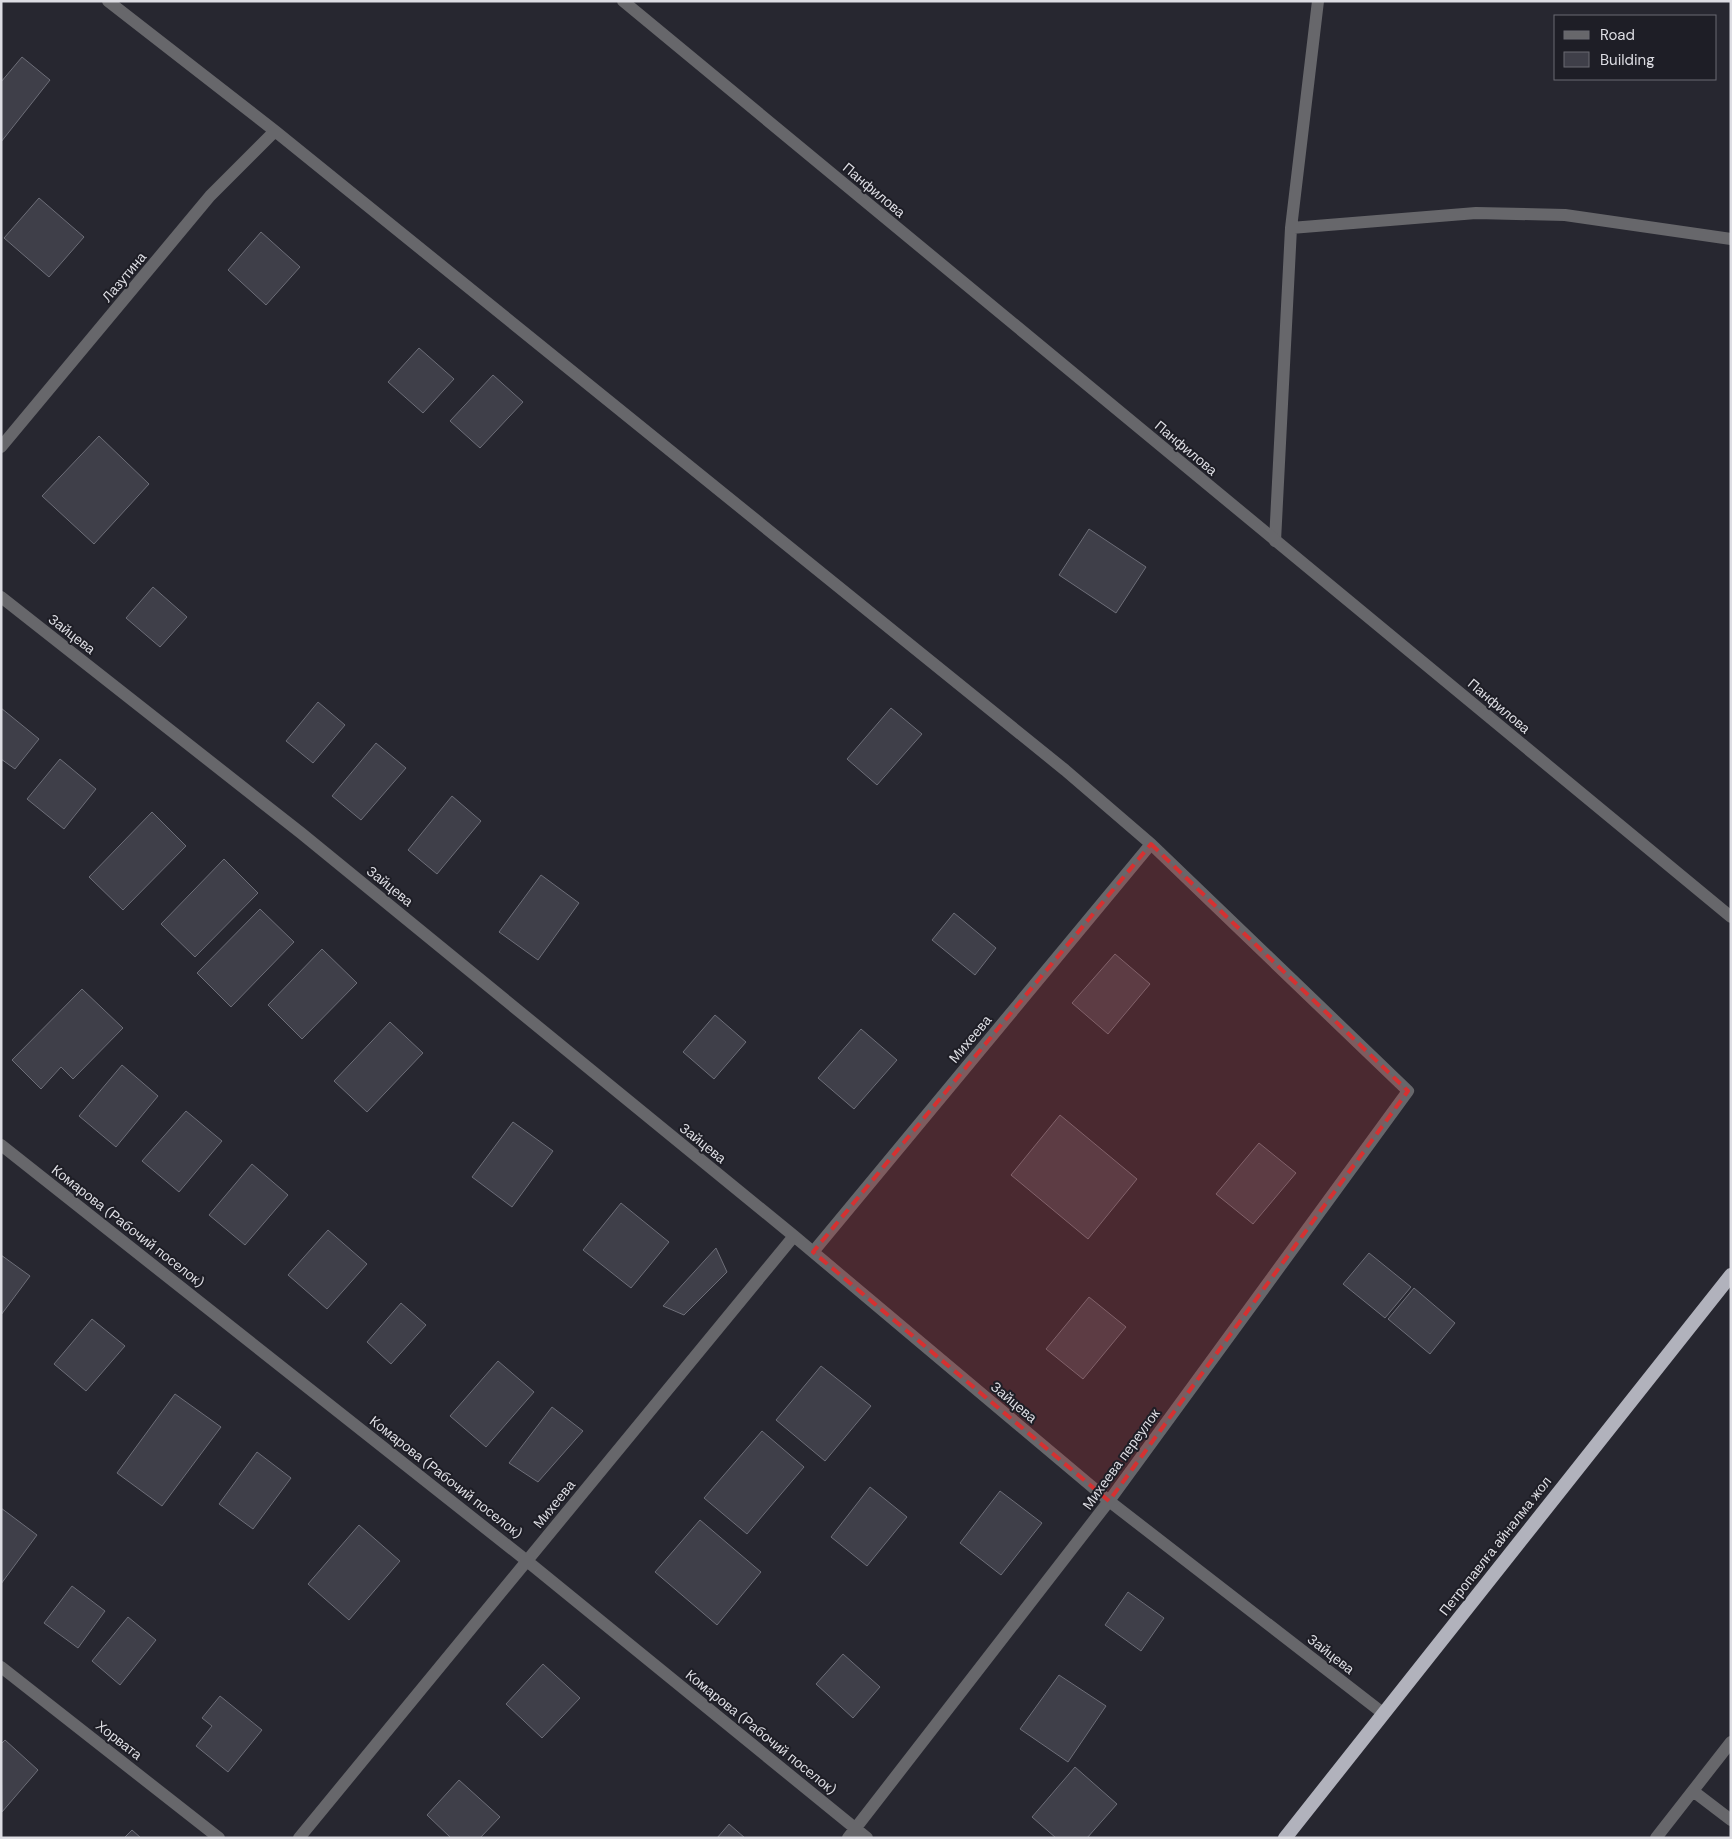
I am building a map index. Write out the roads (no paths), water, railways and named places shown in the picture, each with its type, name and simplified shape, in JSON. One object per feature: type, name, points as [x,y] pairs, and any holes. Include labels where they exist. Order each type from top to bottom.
[{"type":"highway","name":"Петропавлға айналма жол","points":[[1285,1838],[1731,1275]]},
{"type":"street","points":[[108,1],[275,130],[1065,770],[1150,844]]},
{"type":"street","name":"Панфилова","points":[[623,1],[1731,917]]},
{"type":"street","points":[[1275,541],[1291,228],[1318,1]]},
{"type":"street","name":"Лазутина","points":[[1,447],[210,196],[275,130]]},
{"type":"street","points":[[1291,228],[1476,213],[1555,214],[1731,239]]},
{"type":"street","name":"Зайцева","points":[[1,597],[301,833],[794,1236],[1109,1501],[1384,1714]]},
{"type":"street","name":"Михеева переулок","points":[[852,1833],[1109,1501],[1408,1091],[1150,844]]},
{"type":"street","name":"Михеева","points":[[813,1252],[1150,844]]},
{"type":"street","name":"Комарова (Рабочий поселок)","points":[[1,1145],[527,1561],[852,1833],[868,1838]]},
{"type":"street","name":"Михеева","points":[[299,1838],[794,1236]]},
{"type":"street","name":"Хорвата","points":[[1,1667],[219,1838]]},
{"type":"street","points":[[1656,1838],[1731,1742]]},
{"type":"street","points":[[1693,1791],[1731,1820]]}]
